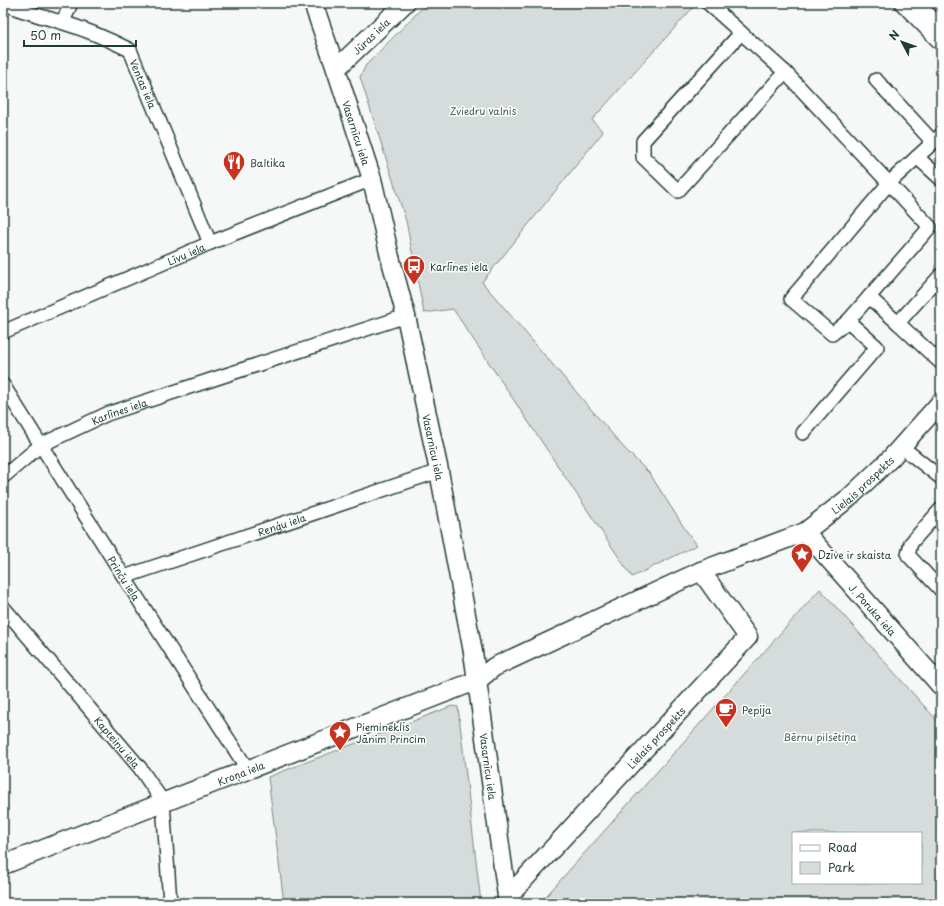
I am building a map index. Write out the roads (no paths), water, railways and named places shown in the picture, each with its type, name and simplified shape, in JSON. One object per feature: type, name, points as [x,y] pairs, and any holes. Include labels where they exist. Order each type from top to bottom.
[{"type":"street","name":"Ventas iela","points":[[3,3],[14,8],[63,22],[110,40],[130,50],[210,243]]},
{"type":"street","points":[[63,22],[71,3]]},
{"type":"street","name":"Vasarnīcu iela","points":[[313,3],[372,179],[390,257],[406,316],[439,471],[478,680],[508,900]]},
{"type":"street","name":"Jūras iela","points":[[336,68],[405,3]]},
{"type":"street","points":[[708,3],[785,72],[889,183],[930,227],[848,321],[832,334],[791,299],[889,183],[937,138],[876,80]]},
{"type":"street","points":[[902,3],[941,44]]},
{"type":"street","points":[[918,3],[941,27]]},
{"type":"street","points":[[741,33],[643,141],[643,157],[678,191],[785,72]]},
{"type":"street","points":[[917,157],[941,179]]},
{"type":"street","name":"Līvu iela","points":[[3,332],[210,243],[372,179]]},
{"type":"street","points":[[898,323],[941,276]]},
{"type":"street","points":[[869,297],[941,363]]},
{"type":"street","name":"Karlīnes iela","points":[[3,477],[41,446],[107,414],[406,316]]},
{"type":"street","points":[[803,433],[877,347],[848,321]]},
{"type":"street","name":"Prinču iela","points":[[3,385],[248,770]]},
{"type":"street","name":"Lielais prospekts","points":[[478,680],[494,667],[701,571],[805,532],[850,497],[891,458],[941,402]]},
{"type":"street","points":[[902,447],[941,478]]},
{"type":"street","name":"Reņģu iela","points":[[124,577],[439,471]]},
{"type":"street","points":[[941,509],[911,543],[908,556],[941,590]]},
{"type":"street","name":"J. Poruka iela","points":[[805,532],[941,686]]},
{"type":"street","name":"Lielais prospekts","points":[[508,900],[748,637],[701,571]]},
{"type":"street","name":"Kapteiņu iela","points":[[3,607],[140,768],[164,802]]},
{"type":"street","name":"Kroņa iela","points":[[3,865],[478,680]]},
{"type":"street","points":[[164,802],[170,903]]},
{"type":"place","name":"Baltika","points":[[234,182]]},
{"type":"place","name":"Karlīnes iela","points":[[414,286]]},
{"type":"place","name":"Dzīve ir skaista","points":[[802,574]]},
{"type":"place","name":"Pepija","points":[[726,728]]},
{"type":"place","name":"Piemineklis Jānim Princim","points":[[340,752]]},
{"type":"park label","name":"Zviedru valnis","points":[[483,110]]},
{"type":"park label","name":"Bērnu pilsētiņa","points":[[820,736]]}]
